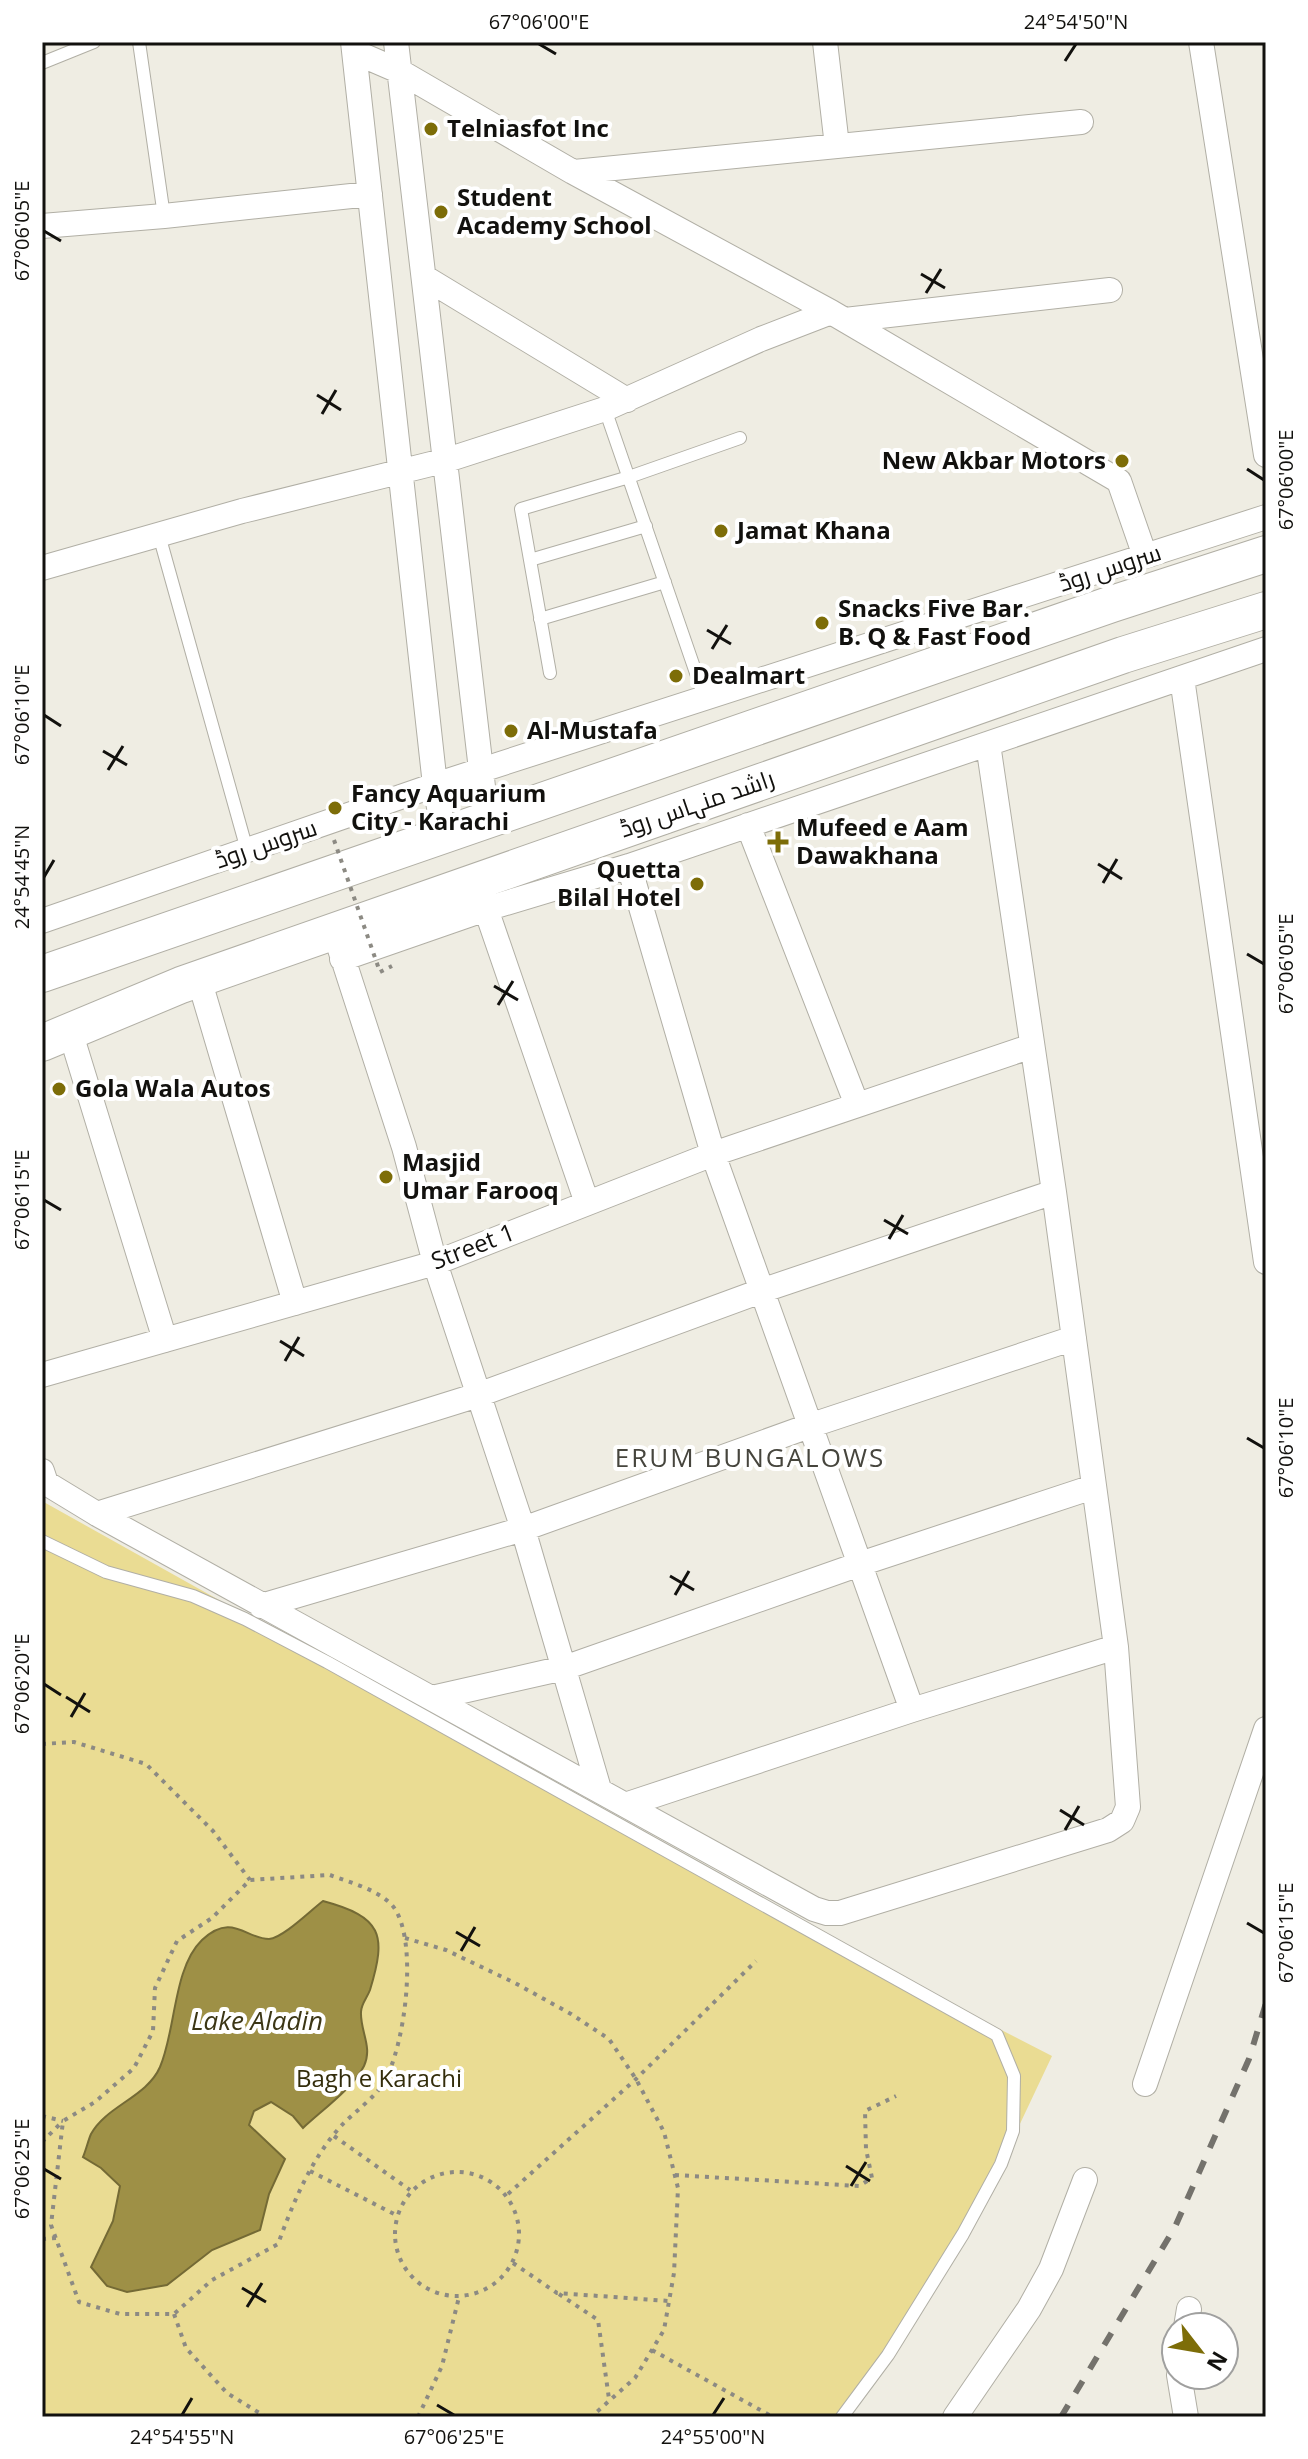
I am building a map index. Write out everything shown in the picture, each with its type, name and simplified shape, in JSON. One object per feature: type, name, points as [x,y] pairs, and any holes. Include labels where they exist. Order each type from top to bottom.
[{"type":"main road","points":[[42,974],[1112,604],[1266,554]]},
{"type":"main road","name":"راشد منہاس روڈ","points":[[56,1037],[199,979],[339,946],[1123,655],[1266,610]]},
{"type":"street","points":[[396,42],[487,821]]},
{"type":"street","points":[[825,42],[837,146]]},
{"type":"street","points":[[1201,42],[1266,455]]},
{"type":"street","points":[[354,47],[573,172],[838,316],[1119,481],[1145,556]]},
{"type":"street","points":[[354,47],[435,785],[444,835]]},
{"type":"street","points":[[573,172],[1081,122]]},
{"type":"street","points":[[42,226],[370,194]]},
{"type":"street","points":[[424,277],[616,405]]},
{"type":"street","points":[[42,568],[242,511],[447,460],[616,405],[761,339],[838,316],[1110,290]]},
{"type":"street","name":"سروس روڈ","points":[[42,921],[435,785],[1266,517]]},
{"type":"street","points":[[587,1203],[485,894],[629,866],[1266,649]]},
{"type":"street","points":[[1182,678],[1266,1262]]},
{"type":"street","points":[[42,1471],[46,1483],[97,1514],[814,1909],[840,1913],[1108,1830],[1122,1821],[1128,1807],[1116,1647],[1054,1192],[988,744]]},
{"type":"street","points":[[748,825],[857,1105]]},
{"type":"street","points":[[629,866],[713,1154],[912,1710]]},
{"type":"street","points":[[339,946],[404,1147],[435,1263],[523,1529],[599,1789]]},
{"type":"street","points":[[199,979],[295,1303]]},
{"type":"street","points":[[56,1037],[165,1340]]},
{"type":"street","name":"Street 1","points":[[42,1375],[435,1263],[713,1154],[1032,1046]]},
{"type":"street","points":[[97,1514],[478,1395],[761,1291],[1054,1192]]},
{"type":"street","points":[[261,1606],[523,1529],[809,1426],[1074,1338]]},
{"type":"street","points":[[432,1698],[564,1668],[860,1564],[1093,1487]]},
{"type":"street","points":[[628,1804],[912,1710],[1116,1647]]},
{"type":"street","points":[[1145,2084],[1266,1729]]},
{"type":"street","points":[[955,2417],[1029,2309],[1051,2269],[1085,2180]]},
{"type":"street","points":[[1182,2391],[1186,2417]]},
{"type":"lane","points":[[42,63],[94,42]]},
{"type":"lane","points":[[139,42],[164,216]]},
{"type":"lane","points":[[616,405],[629,477],[705,699]]},
{"type":"lane","points":[[550,673],[521,509],[629,477],[740,438]]},
{"type":"lane","points":[[530,560],[646,526]]},
{"type":"lane","points":[[159,535],[247,850]]},
{"type":"lane","points":[[540,619],[665,582]]},
{"type":"lane","points":[[42,1541],[106,1572],[193,1596],[245,1619],[997,2035],[1014,2076],[1013,2131],[1001,2164],[903,2332],[842,2417]]},
{"type":"path","points":[[334,840],[380,972]]},
{"type":"path","points":[[42,1744],[74,1742],[146,1764],[213,1831],[250,1880]]},
{"type":"path","points":[[42,2142],[63,2121],[95,2102],[134,2068],[153,2031],[155,1988],[177,1941],[212,1918],[250,1880],[330,1875],[369,1889],[394,1907],[405,1938],[405,1998],[397,2046],[383,2083],[334,2136],[310,2171],[291,2207],[278,2244],[212,2280],[174,2314],[120,2314],[79,2302],[51,2225],[63,2121]]},
{"type":"path","points":[[405,1938],[446,1950],[515,1983],[609,2039],[636,2079],[664,2132],[678,2188],[676,2245],[664,2330],[635,2378],[591,2417]]},
{"type":"path","points":[[508,2194],[636,2079],[756,1961]]},
{"type":"path","points":[[674,2175],[859,2186],[872,2178],[866,2149],[865,2111],[896,2096]]},
{"type":"path","points":[[42,2116],[63,2121]]},
{"type":"path","points":[[334,2136],[410,2190]]},
{"type":"path","points":[[451,2170],[491,2179],[508,2194],[518,2214],[513,2263],[491,2287],[459,2297],[429,2291],[403,2268],[394,2244],[396,2215],[410,2190],[451,2170]]},
{"type":"path","points":[[310,2171],[396,2215]]},
{"type":"path","points":[[42,2239],[56,2238]]},
{"type":"path","points":[[513,2263],[598,2320],[609,2401]]},
{"type":"path","points":[[557,2293],[669,2301]]},
{"type":"path","points":[[418,2417],[442,2366],[459,2297]]},
{"type":"path","points":[[174,2314],[186,2348],[227,2393],[266,2417]]},
{"type":"path","points":[[652,2350],[773,2417]]},
{"type":"green space","name":"Bagh e Karachi","points":[[42,1501],[832,1943],[1052,2056],[1001,2164],[888,2355],[834,2417],[42,2417]]},
{"type":"water","name":"Lake Aladin","points":[[323,1901],[343,1907],[368,1921],[378,1941],[375,1971],[361,2009],[367,2046],[364,2066],[345,2091],[303,2128],[293,2116],[271,2102],[254,2111],[249,2125],[285,2159],[269,2194],[260,2230],[212,2250],[167,2285],[127,2292],[107,2286],[91,2267],[113,2221],[120,2186],[101,2168],[83,2157],[98,2124],[146,2086],[160,2067],[185,1966],[202,1940],[213,1932],[230,1927],[269,1939],[289,1929]]},
{"type":"railway","points":[[1061,2417],[1175,2227],[1249,2059],[1266,2003]]},
{"type":"place","name":"Telniasfot Inc","points":[[431,129]]},
{"type":"place","name":"Student Academy School","points":[[441,212]]},
{"type":"place","name":"New Akbar Motors","points":[[1122,461]]},
{"type":"place","name":"Jamat Khana","points":[[721,531]]},
{"type":"place","name":"Snacks Five Bar. B. Q & Fast Food","points":[[822,623]]},
{"type":"place","name":"Dealmart","points":[[676,676]]},
{"type":"place","name":"Al-Mustafa","points":[[511,731]]},
{"type":"place","name":"Fancy Aquarium City - Karachi","points":[[335,808]]},
{"type":"place","name":"Mufeed e Aam Dawakhana","points":[[778,842]]},
{"type":"place","name":"Quetta Bilal Hotel","points":[[697,884]]},
{"type":"place","name":"Gola Wala Autos","points":[[59,1089]]},
{"type":"place","name":"Masjid Umar Farooq","points":[[386,1177]]},
{"type":"district","name":"ERUM BUNGALOWS","points":[[750,1458]]}]
